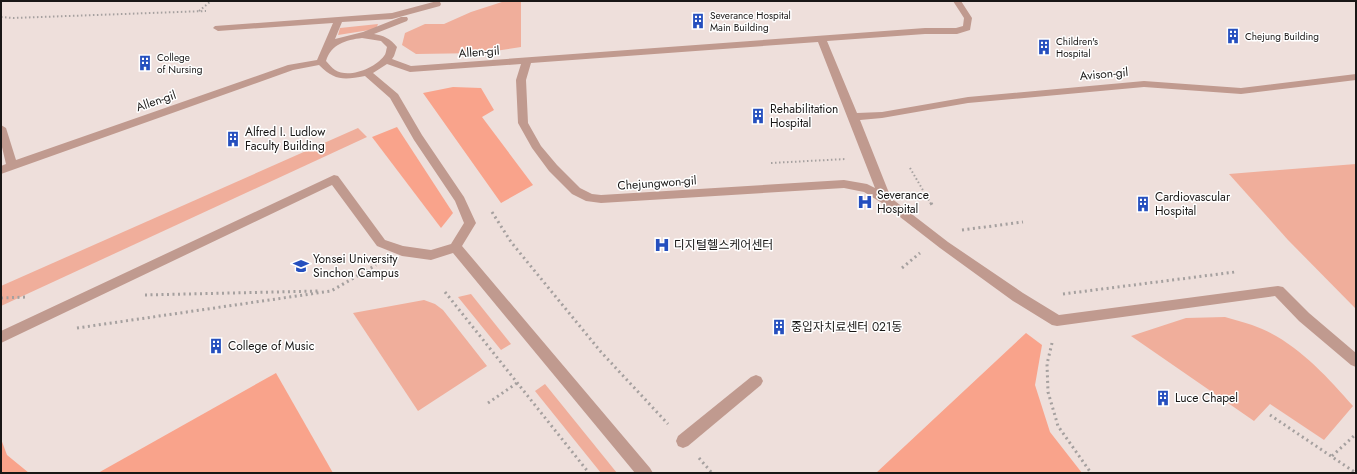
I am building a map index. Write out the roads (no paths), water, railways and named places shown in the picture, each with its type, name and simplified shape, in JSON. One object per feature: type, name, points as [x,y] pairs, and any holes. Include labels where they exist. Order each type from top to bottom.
[{"type":"street","name":"Allen-gil","points":[[387,61],[410,69],[526,62],[925,31],[957,31],[968,28],[968,18],[957,1]]},
{"type":"street","points":[[218,28],[392,16],[439,2]]},
{"type":"street","points":[[326,49],[341,40],[362,35],[394,24],[439,2]]},
{"type":"street","points":[[339,19],[322,55],[321,62],[325,69],[331,73],[348,76],[375,70],[387,61],[392,54],[392,48],[389,42],[382,37],[362,35]]},
{"type":"street","points":[[821,39],[839,76],[855,117],[868,158],[886,200]]},
{"type":"street","name":"Allen-gil","points":[[6,168],[291,67],[321,62]]},
{"type":"street","name":"Chejungwon-gil","points":[[526,62],[521,80],[523,123],[537,148],[553,168],[576,191],[590,198],[601,200],[844,184],[867,188],[886,200],[944,245],[1018,297],[1057,321],[1278,291],[1304,317],[1356,361]]},
{"type":"street","points":[[1,337],[334,179],[380,243],[402,251],[431,255],[455,247],[470,223],[460,200],[418,137],[394,96],[366,73]]},
{"type":"street","name":"Avison-gil","points":[[855,117],[882,115],[968,100],[1144,84],[1241,91],[1356,77]]},
{"type":"street","points":[[1,128],[9,150],[6,168]]},
{"type":"street","points":[[455,247],[645,473]]},
{"type":"street","points":[[683,441],[756,380]]},
{"type":"place","name":"Severance Hospital Main Building","points":[[698,21]]},
{"type":"place","name":"Chejung Building","points":[[1233,36]]},
{"type":"place","name":"Children's Hospital","points":[[1044,47]]},
{"type":"place","name":"College of Nursing","points":[[145,63]]},
{"type":"place","name":"Rehabilitation Hospital","points":[[758,116]]},
{"type":"place","name":"Alfred I. Ludlow Faculty Building","points":[[233,139]]},
{"type":"place","name":"Severance Hospital","points":[[865,202]]},
{"type":"place","name":"Cardiovascular Hospital","points":[[1143,204]]},
{"type":"place","name":"디지털헬스케어센터","points":[[662,245]]},
{"type":"place","name":"Yonsei University Sinchon Campus","points":[[301,266]]},
{"type":"place","name":"중입자치료센터 021동","points":[[779,327]]},
{"type":"place","name":"College of Music","points":[[216,346]]},
{"type":"place","name":"Luce Chapel","points":[[1163,398]]}]
